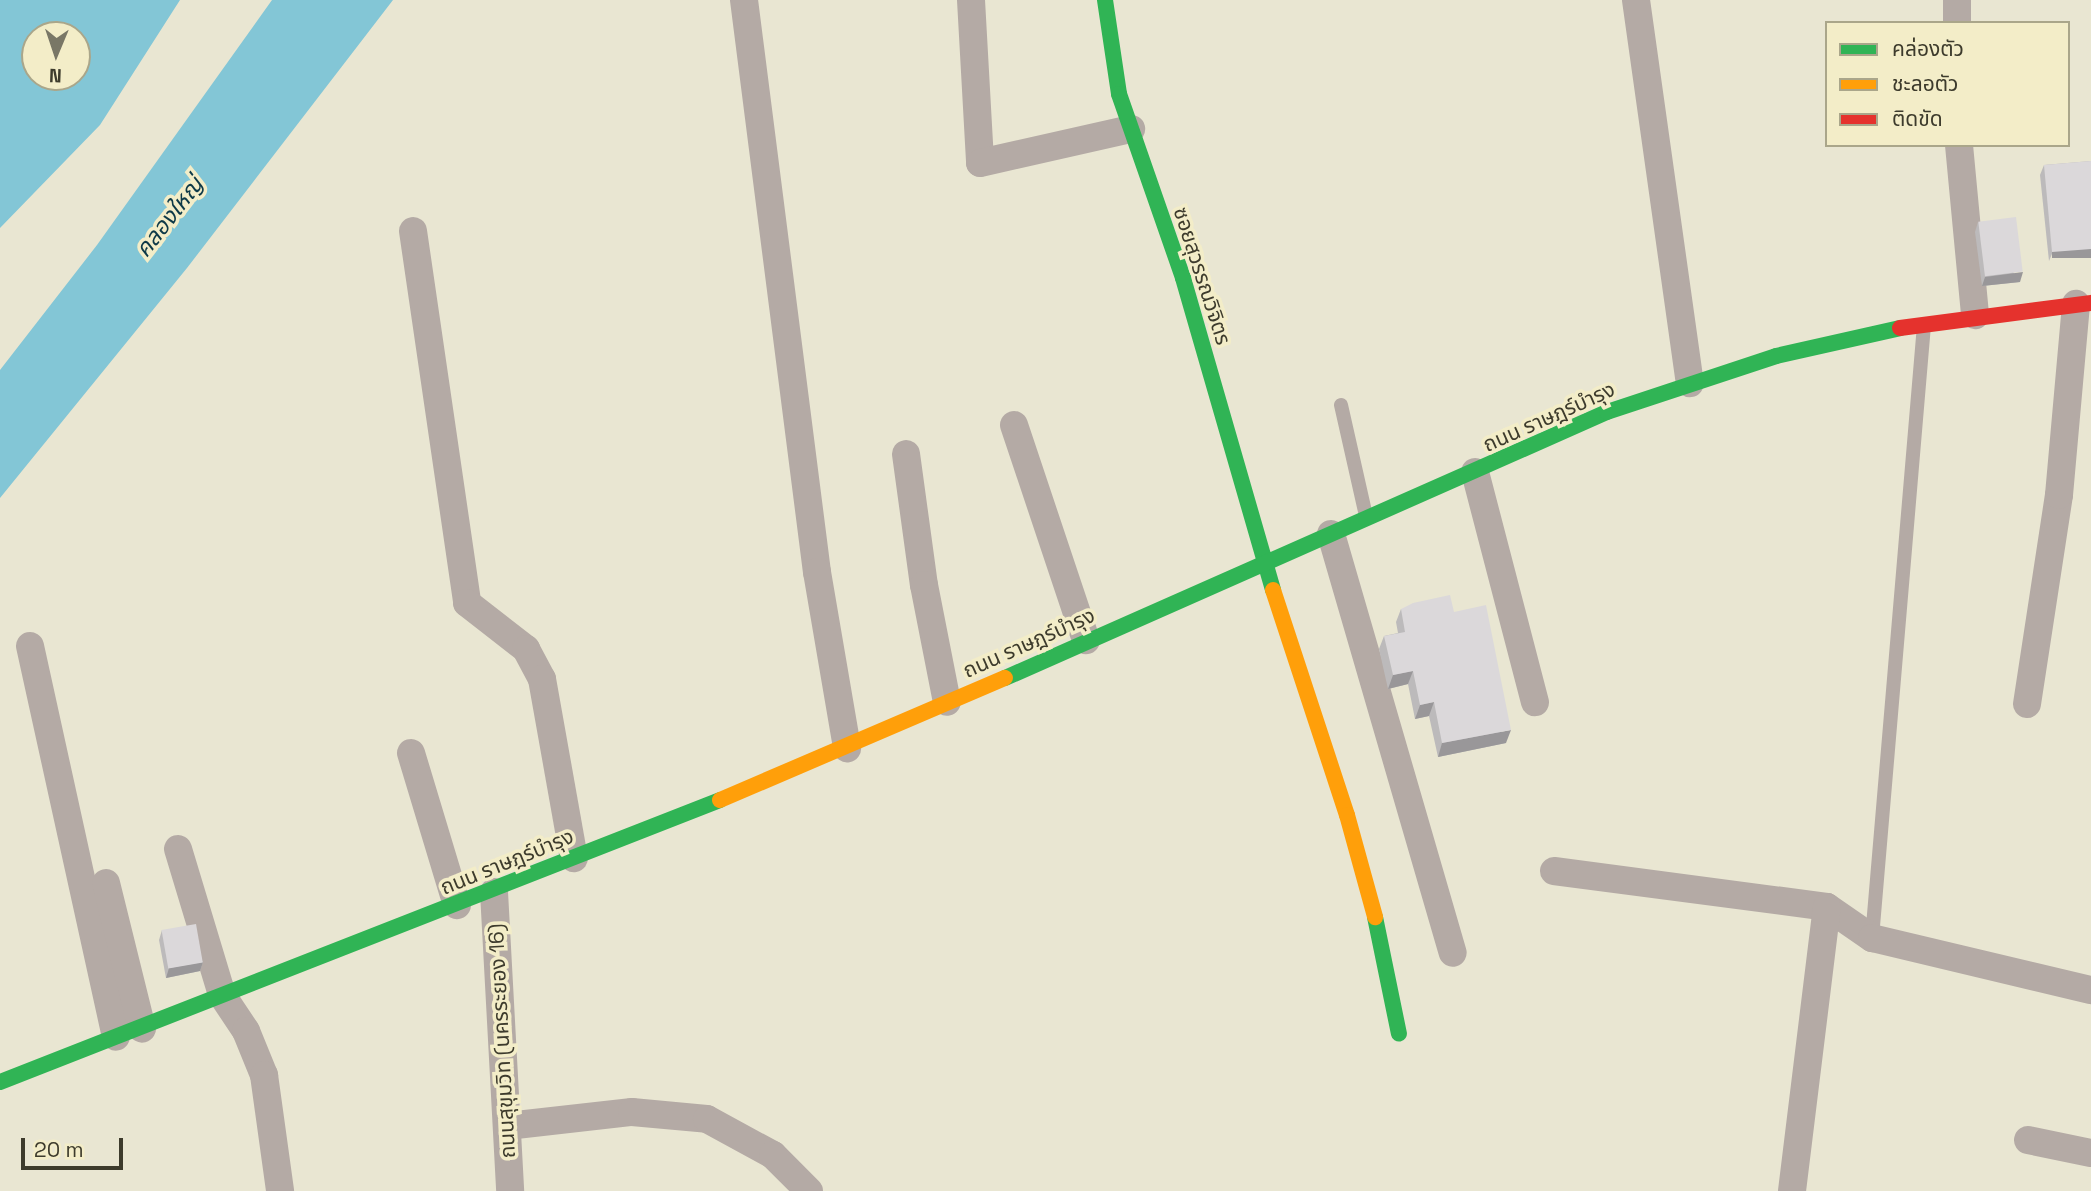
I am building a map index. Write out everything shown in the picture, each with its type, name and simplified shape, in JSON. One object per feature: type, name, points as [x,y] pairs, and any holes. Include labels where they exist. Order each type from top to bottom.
[{"type":"street","points":[[744,0],[817,572],[847,748]]},
{"type":"street","points":[[971,0],[980,163],[1131,129]]},
{"type":"street","name":"ซอยสุวรรณวิจิตร","points":[[1105,0],[1119,94],[1183,278],[1265,564],[1350,827],[1399,1034]]},
{"type":"street","points":[[1636,0],[1690,383]]},
{"type":"street","points":[[1957,0],[1957,21]]},
{"type":"street","points":[[1959,147],[1975,315]]},
{"type":"street","points":[[413,230],[467,603],[526,649],[542,679],[574,858]]},
{"type":"street","points":[[2027,704],[2059,495],[2084,304]]},
{"type":"street","name":"ถนน ราษฎร์บำรุง","points":[[0,1082],[494,892],[847,748],[1086,640],[1265,564],[1607,412],[1776,356],[1924,323],[2084,304]]},
{"type":"street","points":[[1014,425],[1086,640]]},
{"type":"street","points":[[906,454],[924,584],[947,702]]},
{"type":"street","points":[[1475,472],[1535,702]]},
{"type":"street","points":[[1331,534],[1452,953]]},
{"type":"street","points":[[30,646],[129,1033]]},
{"type":"street","points":[[411,753],[457,905]]},
{"type":"street","points":[[178,849],[222,995],[246,1031],[264,1075],[280,1191]]},
{"type":"street","points":[[1555,871],[1827,907],[1872,938],[2091,990]]},
{"type":"street","points":[[106,883],[129,1033]]},
{"type":"street","name":"ถนนสุขุมวิท (นครระยอง 16)","points":[[494,892],[510,1191]]},
{"type":"street","points":[[1791,1191],[1827,907]]},
{"type":"street","points":[[507,1126],[632,1112],[707,1119],[773,1155],[809,1191]]},
{"type":"street","points":[[2028,1140],[2091,1153]]},
{"type":"lane","points":[[1872,938],[1924,323]]},
{"type":"lane","points":[[1341,405],[1366,517]]},
{"type":"water","points":[[0,0],[180,0],[100,125],[0,228]]},
{"type":"water","name":"คลองใหญ่","points":[[272,0],[393,0],[187,268],[0,498],[0,370],[97,245]]},
{"type":"building","points":[[2091,161],[2091,249],[2052,252],[2044,165]]},
{"type":"building","points":[[2016,217],[2023,272],[1985,276],[1978,222]]},
{"type":"building","points":[[1450,595],[1454,612],[1486,605],[1511,730],[1442,743],[1434,702],[1420,705],[1413,671],[1393,675],[1384,636],[1405,632],[1401,609],[1413,603]]},
{"type":"building","points":[[196,924],[203,962],[168,968],[162,930]]},
{"type":"traffic: fast","points":[[1105,0],[1119,94],[1183,278],[1273,590]]},
{"type":"traffic: fast","points":[[1005,678],[1607,412],[1776,356],[1900,328]]},
{"type":"traffic: fast","points":[[0,1082],[720,800]]},
{"type":"traffic: fast","points":[[1375,917],[1399,1034]]},
{"type":"traffic: slow","points":[[1273,590],[1347,815],[1375,917]]},
{"type":"traffic: slow","points":[[720,800],[1005,678]]},
{"type":"traffic: jam","points":[[1900,328],[2091,303]]}]
